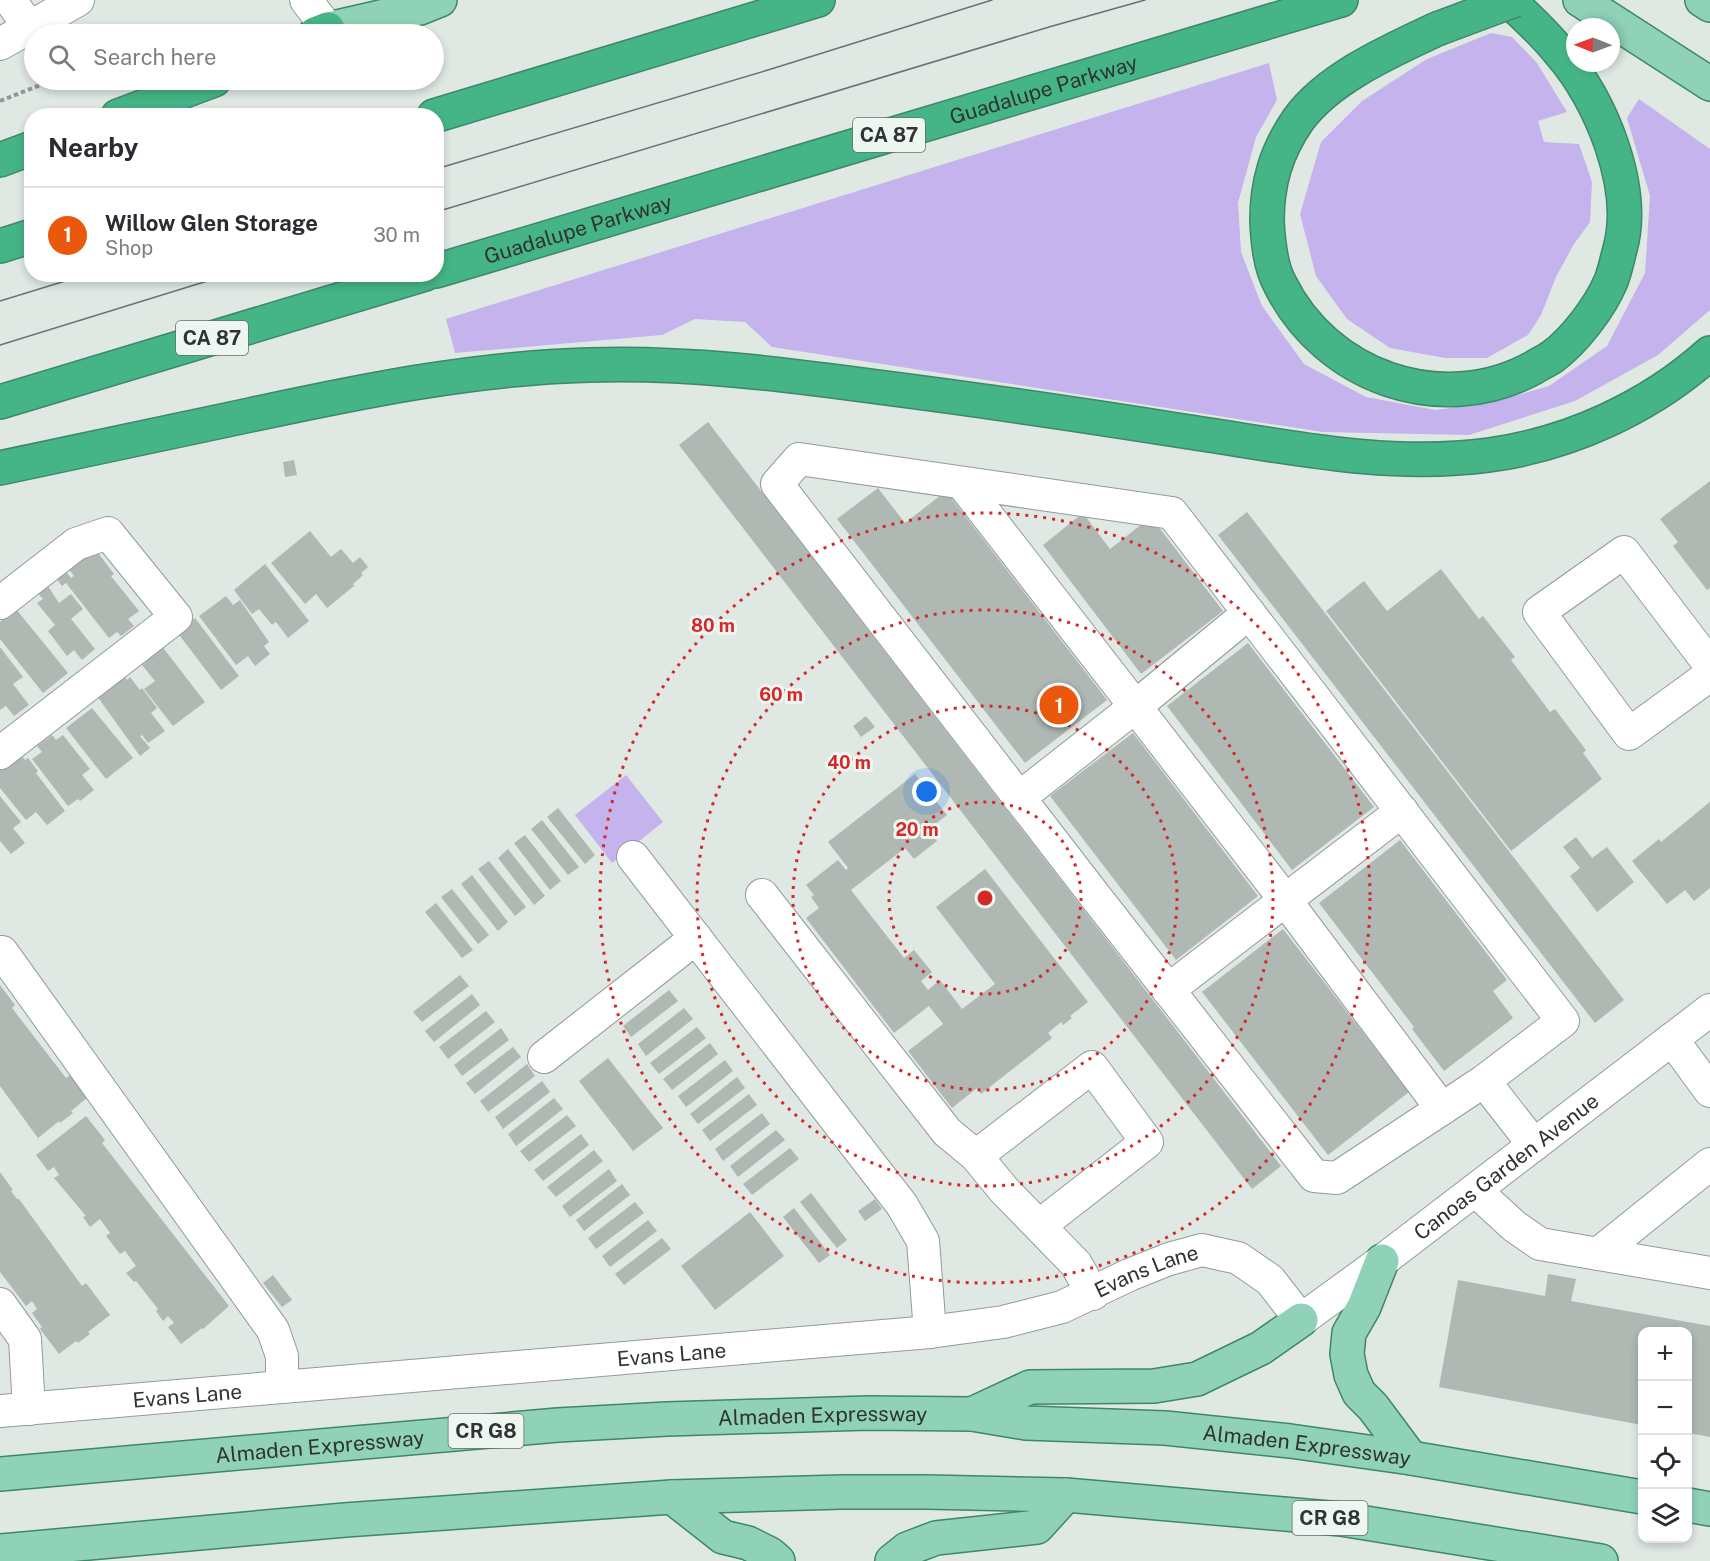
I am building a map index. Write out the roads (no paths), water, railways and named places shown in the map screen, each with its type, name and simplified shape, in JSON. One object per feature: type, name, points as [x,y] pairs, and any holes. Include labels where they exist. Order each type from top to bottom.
[{"type":"highway","points":[[444,113],[819,0]]},
{"type":"highway","name":"Guadalupe Parkway","points":[[444,269],[1341,0]]},
{"type":"highway","points":[[1508,0],[1528,18],[1563,55],[1589,95],[1609,138],[1622,187],[1624,233],[1611,281],[1585,324],[1552,357],[1515,377],[1477,388],[1440,390],[1402,385],[1366,370],[1332,350],[1302,320],[1279,283],[1268,242],[1267,197],[1276,157],[1299,119],[1324,94],[1357,70],[1393,49],[1437,28],[1515,0]]},
{"type":"highway","points":[[139,108],[187,90]]},
{"type":"highway","points":[[0,160],[24,151]]},
{"type":"highway","points":[[0,246],[24,238]]},
{"type":"highway","name":"CA 87","points":[[0,402],[398,282]]},
{"type":"highway","points":[[0,468],[368,390],[516,369],[590,365],[659,365],[786,374],[1000,403],[1345,455],[1379,459],[1436,460],[1492,455],[1546,443],[1601,424],[1649,398],[1710,353]]},
{"type":"main road","points":[[355,24],[420,8],[440,0]]},
{"type":"main road","points":[[1580,0],[1710,84]]},
{"type":"main road","points":[[1702,0],[1710,5]]},
{"type":"main road","points":[[1382,1261],[1364,1306],[1350,1333],[1347,1354],[1351,1375],[1359,1393],[1373,1407],[1411,1458]]},
{"type":"main road","points":[[972,1414],[1030,1387],[1154,1386],[1197,1379],[1261,1348],[1301,1320]]},
{"type":"main road","name":"Almaden Expressway","points":[[0,1474],[558,1425],[868,1413],[972,1414],[1026,1423],[1176,1430],[1290,1441],[1411,1458],[1638,1496]]},
{"type":"main road","name":"CR G8","points":[[0,1551],[345,1520],[672,1497],[842,1492],[1066,1495],[1341,1519],[1595,1560]]},
{"type":"main road","points":[[892,1561],[907,1549],[936,1538],[1037,1527],[1066,1495]]},
{"type":"main road","points":[[672,1497],[723,1538],[748,1544],[770,1554],[778,1561]]},
{"type":"main road","points":[[1692,1506],[1710,1509]]},
{"type":"street","points":[[10,0],[27,24]]},
{"type":"street","points":[[34,24],[78,0]]},
{"type":"street","points":[[306,0],[318,24]]},
{"type":"street","points":[[0,44],[24,30]]},
{"type":"street","points":[[799,459],[1172,513],[1250,613],[1563,1021],[1484,1081],[1337,1178],[1314,1176],[777,484],[799,459]]},
{"type":"street","points":[[962,483],[1286,901],[1442,1109]]},
{"type":"street","points":[[0,603],[76,544],[108,534],[176,617],[0,753]]},
{"type":"street","points":[[1710,664],[1623,552],[1539,612],[1629,734],[1710,675]]},
{"type":"street","points":[[1019,798],[1250,613]]},
{"type":"street","points":[[1168,990],[1402,811]]},
{"type":"street","points":[[633,857],[902,1205],[923,1241],[930,1332]]},
{"type":"street","points":[[762,895],[947,1132],[976,1156],[1004,1190],[1076,1264],[1093,1294]]},
{"type":"street","points":[[544,1057],[696,939]]},
{"type":"street","points":[[0,952],[273,1330],[282,1356],[282,1387]]},
{"type":"street","name":"Canoas Garden Avenue","points":[[1301,1320],[1382,1261],[1710,1010]]},
{"type":"street","points":[[1672,1040],[1710,1091]]},
{"type":"street","points":[[976,1156],[1092,1067],[1147,1142],[1039,1226]]},
{"type":"street","points":[[1484,1081],[1534,1145]]},
{"type":"street","points":[[1598,1254],[1710,1164]]},
{"type":"street","points":[[1475,1190],[1514,1226],[1540,1244],[1710,1273]]},
{"type":"street","name":"Evans Lane","points":[[14,1410],[930,1332],[1003,1322],[1062,1307],[1129,1275],[1169,1259],[1202,1250],[1238,1258],[1270,1280],[1301,1320]]},
{"type":"street","points":[[0,1304],[25,1339],[14,1410]]},
{"type":"tram line","points":[[444,167],[768,70],[992,0]]},
{"type":"tram line","points":[[444,210],[1145,0]]},
{"type":"tram line","points":[[0,301],[62,282]]},
{"type":"tram line","points":[[0,345],[204,282]]},
{"type":"place","name":"Willow Glen Storage","points":[[1059,705]]}]
